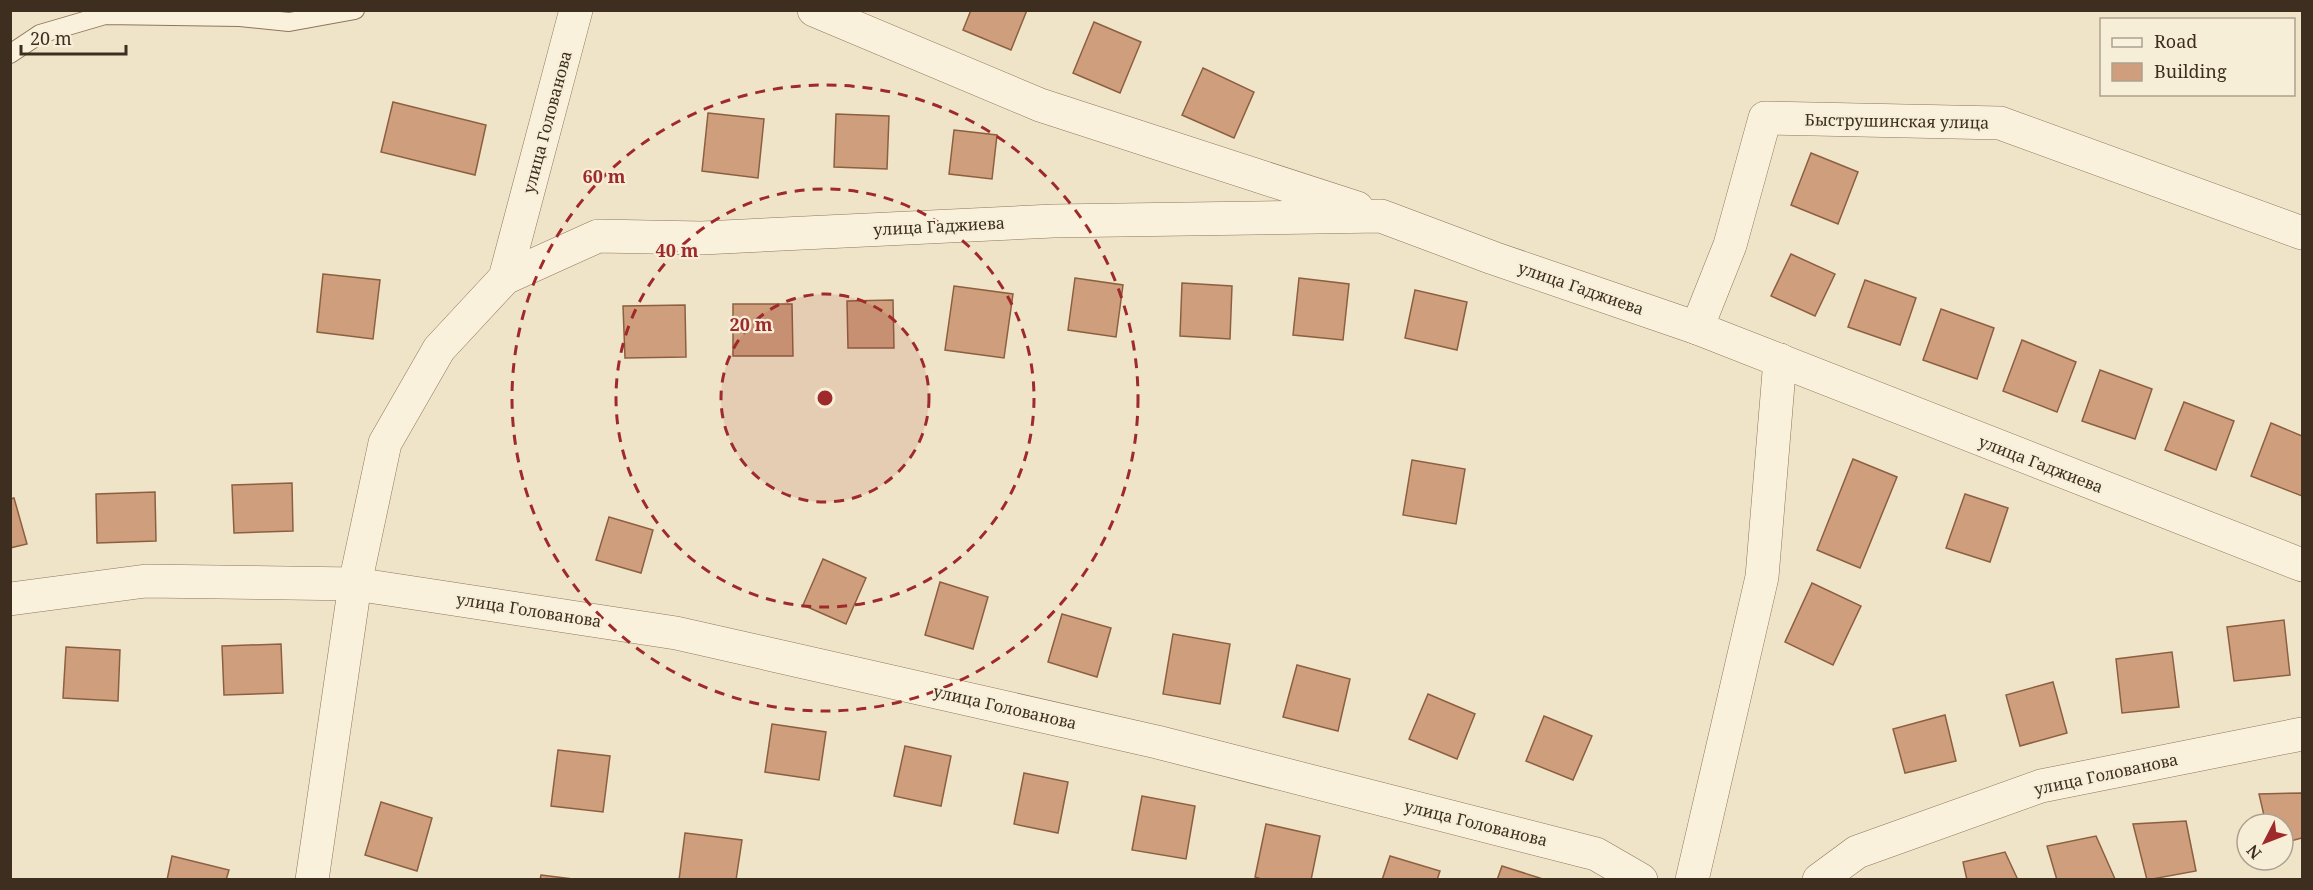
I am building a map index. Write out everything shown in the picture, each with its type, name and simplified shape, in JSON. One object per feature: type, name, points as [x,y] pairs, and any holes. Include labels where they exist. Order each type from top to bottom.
[{"type":"street","name":"улица Голованова","points":[[312,879],[355,584],[385,443],[439,349],[505,278],[576,10]]},
{"type":"street","name":"улица Гаджиева","points":[[814,10],[1040,105],[1381,216],[1493,258],[1697,328],[2302,565]]},
{"type":"street","name":"Быструшинская улица","points":[[1697,328],[1730,245],[1765,118],[2000,123],[2302,233]]},
{"type":"street","name":"улица Гаджиева","points":[[505,278],[598,236],[702,238],[1053,220],[1381,216]]},
{"type":"street","points":[[1692,879],[1762,577],[1780,360]]},
{"type":"street","name":"улица Голованова","points":[[10,599],[146,581],[355,584],[676,633],[1146,739],[1596,854],[1641,879]]},
{"type":"street","name":"улица Голованова","points":[[1820,879],[1857,852],[2041,786],[2302,734]]},
{"type":"lane","points":[[10,54],[40,34],[105,15],[240,17],[289,22],[355,10]]},
{"type":"building","points":[[971,10],[1027,10],[1011,50],[963,30]]},
{"type":"building","points":[[1094,22],[1141,42],[1120,93],[1073,73]]},
{"type":"building","points":[[1203,68],[1254,92],[1234,138],[1182,115]]},
{"type":"building","points":[[393,102],[486,125],[475,175],[381,152]]},
{"type":"building","points":[[708,113],[764,119],[758,178],[702,171]]},
{"type":"building","points":[[836,114],[889,116],[887,169],[834,167]]},
{"type":"building","points":[[954,130],[997,135],[992,179],[949,174]]},
{"type":"building","points":[[1811,153],[1858,172],[1838,224],[1791,205]]},
{"type":"building","points":[[1791,254],[1835,274],[1815,316],[1771,296]]},
{"type":"building","points":[[323,274],[380,280],[373,339],[317,332]]},
{"type":"building","points":[[1075,278],[1123,285],[1116,337],[1068,330]]},
{"type":"building","points":[[1299,278],[1349,284],[1343,340],[1293,335]]},
{"type":"building","points":[[1865,280],[1916,298],[1900,345],[1848,327]]},
{"type":"building","points":[[1182,283],[1232,286],[1230,339],[1180,336]]},
{"type":"building","points":[[954,286],[1013,294],[1004,358],[945,350]]},
{"type":"building","points":[[1415,290],[1467,302],[1457,350],[1405,338]]},
{"type":"building","points":[[893,300],[894,348],[848,348],[847,301]]},
{"type":"building","points":[[733,304],[792,304],[793,356],[733,356]]},
{"type":"building","points":[[685,305],[686,357],[625,358],[623,306]]},
{"type":"building","points":[[1941,309],[1994,328],[1977,379],[1923,360]]},
{"type":"building","points":[[2022,340],[2076,362],[2057,412],[2003,391]]},
{"type":"building","points":[[2100,370],[2152,389],[2135,439],[2082,421]]},
{"type":"building","points":[[2184,402],[2234,421],[2216,470],[2165,450]]},
{"type":"building","points":[[2271,423],[2302,436],[2302,496],[2251,476]]},
{"type":"building","points":[[1853,459],[1897,477],[1860,568],[1817,550]]},
{"type":"building","points":[[1412,460],[1465,469],[1456,524],[1403,515]]},
{"type":"building","points":[[292,483],[293,531],[234,533],[232,485]]},
{"type":"building","points":[[155,492],[156,541],[97,543],[96,494]]},
{"type":"building","points":[[1965,494],[2008,508],[1990,562],[1946,548]]},
{"type":"building","points":[[14,498],[27,544],[10,548],[10,499]]},
{"type":"building","points":[[609,517],[653,530],[641,573],[596,560]]},
{"type":"building","points":[[823,559],[866,578],[846,624],[803,605]]},
{"type":"building","points":[[940,582],[988,597],[973,649],[925,635]]},
{"type":"building","points":[[1812,583],[1861,606],[1833,665],[1785,642]]},
{"type":"building","points":[[1062,614],[1111,628],[1097,677],[1048,662]]},
{"type":"building","points":[[2284,620],[2290,675],[2234,681],[2227,627]]},
{"type":"building","points":[[1173,634],[1230,644],[1220,704],[1163,694]]},
{"type":"building","points":[[281,644],[283,693],[224,695],[222,646]]},
{"type":"building","points":[[66,647],[120,650],[118,701],[63,698]]},
{"type":"building","points":[[2172,652],[2179,707],[2122,713],[2116,659]]},
{"type":"building","points":[[1297,665],[1350,679],[1338,731],[1283,717]]},
{"type":"building","points":[[2053,682],[2067,733],[2020,746],[2006,695]]},
{"type":"building","points":[[1428,694],[1475,714],[1457,759],[1409,739]]},
{"type":"building","points":[[1945,715],[1956,761],[1905,773],[1893,729]]},
{"type":"building","points":[[1544,716],[1592,736],[1573,780],[1526,761]]},
{"type":"building","points":[[772,724],[826,732],[819,780],[765,772]]},
{"type":"building","points":[[905,746],[951,756],[941,806],[894,796]]},
{"type":"building","points":[[558,750],[610,756],[603,812],[551,806]]},
{"type":"building","points":[[1024,773],[1068,782],[1058,833],[1014,824]]},
{"type":"building","points":[[2302,793],[2302,838],[2295,840],[2295,812],[2263,812],[2259,794]]},
{"type":"building","points":[[1142,796],[1195,806],[1186,859],[1132,850]]},
{"type":"building","points":[[381,802],[432,818],[417,871],[365,855]]},
{"type":"building","points":[[2186,821],[2196,871],[2147,880],[2133,824]]},
{"type":"building","points":[[1266,824],[1320,836],[1311,880],[1264,880],[1255,877]]},
{"type":"building","points":[[685,833],[742,840],[736,880],[679,880]]},
{"type":"building","points":[[2096,836],[2115,879],[2057,880],[2047,846]]},
{"type":"building","points":[[2005,852],[2018,880],[1967,880],[1963,862]]},
{"type":"building","points":[[172,856],[229,870],[226,880],[167,880]]},
{"type":"building","points":[[1390,856],[1440,871],[1437,880],[1382,880]]},
{"type":"building","points":[[1502,866],[1546,880],[1497,880]]},
{"type":"building","points":[[541,875],[581,880],[540,880]]}]
